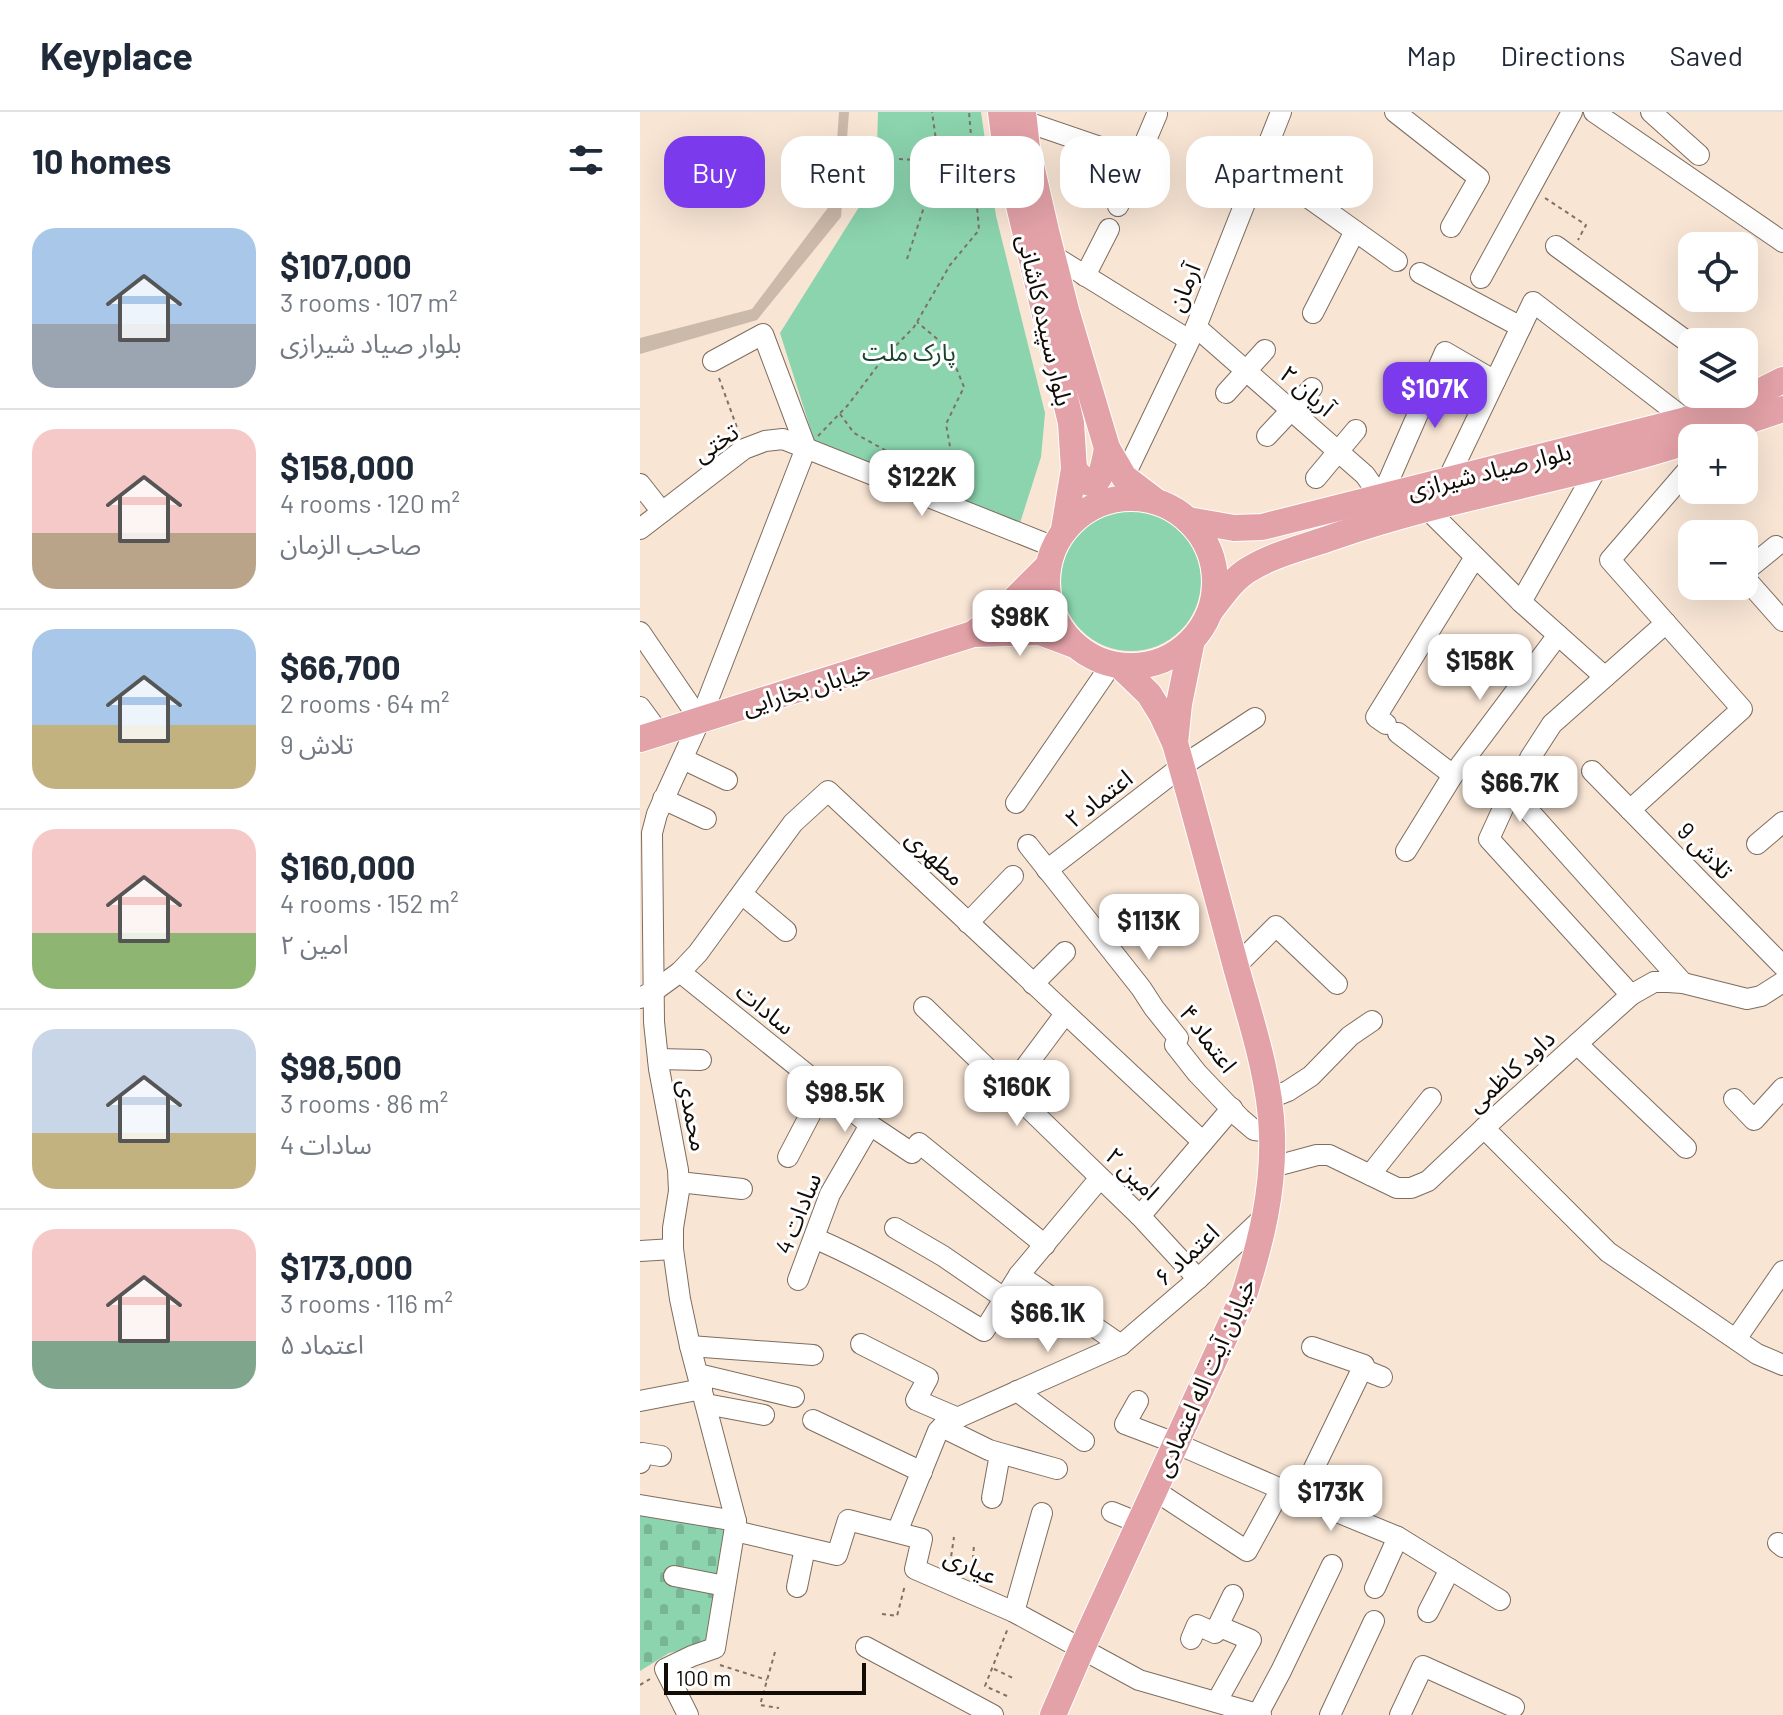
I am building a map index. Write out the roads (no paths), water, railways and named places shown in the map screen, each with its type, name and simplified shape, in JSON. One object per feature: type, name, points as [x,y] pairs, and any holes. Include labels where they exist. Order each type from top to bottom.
[{"type":"main road","name":"بلوار سپیده کاشانی","points":[[1016,115],[1107,448],[1124,477],[1156,501]]},
{"type":"main road","name":"بلوار سپیده کاشانی","points":[[1016,115],[1006,151],[1071,423],[1074,469],[1055,547]]},
{"type":"main road","name":"بلوار صیاد شیرازی","points":[[1758,386],[1783,380]]},
{"type":"main road","name":"بلوار صیاد شیرازی","points":[[1704,424],[1725,408]]},
{"type":"main road","name":"بلوار صیاد شیرازی","points":[[1745,424],[1783,409]]},
{"type":"main road","name":"بلوار صیاد شیرازی","points":[[1188,520],[1249,529],[1448,479],[1678,436]]},
{"type":"main road","name":"بلوار صیاد شیرازی","points":[[1211,610],[1239,575],[1261,562],[1377,521],[1598,466],[1678,438]]},
{"type":"main road","points":[[1074,469],[1088,482],[1096,481],[1103,474],[1107,448]]},
{"type":"main road","points":[[1115,666],[1146,665],[1171,656],[1192,640],[1211,610],[1215,571],[1210,552],[1188,520],[1173,508],[1156,501],[1131,497],[1106,501],[1083,512],[1055,547],[1046,588],[1050,609],[1059,628],[1072,644],[1090,657],[1115,666],[1149,694],[1179,754]]},
{"type":"main road","name":"خیابان بخارایی","points":[[973,634],[1001,613],[1055,547]]},
{"type":"main road","name":"خیابان بخارایی","points":[[650,736],[973,634],[1040,632],[1072,644]]},
{"type":"main road","points":[[1179,754],[1179,704],[1192,640]]},
{"type":"main road","name":"خیابان آیت اله اعتمادی","points":[[1053,1715],[1244,1295],[1267,1214],[1272,1132],[1263,1067],[1179,754]]},
{"type":"street","points":[[1395,112],[1479,178],[1451,227]]},
{"type":"street","points":[[1481,278],[1572,112]]},
{"type":"street","points":[[1594,112],[1783,242]]},
{"type":"street","points":[[1651,112],[1699,155]]},
{"type":"street","name":"آرمان","points":[[1270,136],[1278,113]]},
{"type":"street","points":[[1148,136],[1157,114]]},
{"type":"street","points":[[1016,115],[1073,136]]},
{"type":"street","name":"آرمان","points":[[1124,477],[1192,334],[1242,208]]},
{"type":"street","points":[[1323,208],[1397,261]]},
{"type":"street","points":[[1085,276],[1109,229]]},
{"type":"street","points":[[1313,313],[1355,231]]},
{"type":"street","points":[[1563,251],[1678,335]]},
{"type":"street","name":"آریان ۲","points":[[1052,255],[1192,334],[1246,371],[1365,475],[1381,498]]},
{"type":"street","points":[[1420,273],[1521,327]]},
{"type":"street","points":[[1448,479],[1533,302],[1681,424]]},
{"type":"street","points":[[713,361],[763,334],[806,448]]},
{"type":"street","points":[[1226,393],[1265,350]]},
{"type":"street","points":[[1381,498],[1445,352],[1495,381]]},
{"type":"street","points":[[1267,436],[1312,388]]},
{"type":"street","points":[[1316,478],[1356,430]]},
{"type":"street","name":"تختی","points":[[640,529],[744,449],[765,441],[783,439],[1055,547]]},
{"type":"street","name":"محمدی","points":[[736,1526],[690,1346],[673,1249],[679,1182],[647,994],[653,805],[683,759],[700,720],[806,448]]},
{"type":"street","points":[[1521,602],[1598,466]]},
{"type":"street","points":[[1630,810],[1742,709],[1610,560],[1678,481]]},
{"type":"street","points":[[640,484],[662,512]]},
{"type":"street","points":[[1428,510],[1521,602],[1605,677]]},
{"type":"street","points":[[1758,562],[1776,546]]},
{"type":"street","points":[[1453,775],[1376,717],[1475,557]]},
{"type":"street","points":[[1758,592],[1783,621]]},
{"type":"street","points":[[1530,758],[1552,724],[1666,623]]},
{"type":"street","points":[[640,632],[700,720]]},
{"type":"street","points":[[1406,851],[1453,775],[1558,635]]},
{"type":"street","points":[[1016,803],[1115,666]]},
{"type":"street","points":[[640,707],[650,736]]},
{"type":"street","name":"اعتماد ۲","points":[[1047,870],[1179,754],[1255,718]]},
{"type":"street","points":[[683,759],[727,780]]},
{"type":"street","name":"تلاش 9","points":[[1592,771],[1783,966]]},
{"type":"street","name":"مطهری","points":[[647,994],[680,972],[698,953],[793,823],[828,791],[1203,1142]]},
{"type":"street","points":[[1631,995],[1489,839],[1511,791],[1683,983]]},
{"type":"street","points":[[653,805],[706,819]]},
{"type":"street","points":[[1757,844],[1783,822]]},
{"type":"street","name":"اعتماد ۴","points":[[1028,845],[1178,1038],[1175,1045],[1184,1056],[1240,1118],[1254,1130],[1272,1132]]},
{"type":"street","points":[[968,923],[1013,876]]},
{"type":"street","points":[[742,894],[786,931]]},
{"type":"street","points":[[1236,966],[1276,926],[1337,984]]},
{"type":"street","points":[[1033,984],[1065,952]]},
{"type":"street","name":"سادات","points":[[680,972],[870,1125],[912,1153],[919,1143],[1045,1245]]},
{"type":"street","name":"داود کاظمی","points":[[1272,1167],[1317,1155],[1329,1155],[1397,1188],[1411,1188],[1428,1181],[1631,995],[1654,982],[1683,983],[1747,999],[1779,991]]},
{"type":"street","name":"امین ۲","points":[[924,1007],[1140,1216],[1198,1279]]},
{"type":"street","points":[[1009,1089],[1065,1014]]},
{"type":"street","points":[[1268,1099],[1311,1076],[1350,1036],[1372,1021]]},
{"type":"street","points":[[1577,1044],[1686,1148]]},
{"type":"street","points":[[658,1059],[701,1060]]},
{"type":"street","points":[[788,1157],[824,1088]]},
{"type":"street","points":[[1734,1099],[1754,1120],[1783,1088]]},
{"type":"street","points":[[1370,1175],[1431,1098]]},
{"type":"street","points":[[1140,1216],[1232,1108]]},
{"type":"street","name":"سادات 4","points":[[798,1280],[830,1194],[870,1125]]},
{"type":"street","points":[[1484,1128],[1608,1252],[1757,1354],[1783,1365]]},
{"type":"street","points":[[814,1238],[893,1277],[984,1331],[1019,1275],[1100,1178]]},
{"type":"street","points":[[679,1182],[742,1189]]},
{"type":"street","name":"اعتماد ۶","points":[[950,1422],[1121,1345],[1267,1214]]},
{"type":"street","points":[[895,1228],[1004,1298]]},
{"type":"street","points":[[640,1251],[673,1249]]},
{"type":"street","points":[[1736,1339],[1783,1271]]},
{"type":"street","points":[[1019,1275],[1121,1345]]},
{"type":"street","points":[[861,1344],[928,1378],[916,1400],[950,1422],[961,1438],[1000,1454],[1057,1469]]},
{"type":"street","points":[[690,1346],[813,1355]]},
{"type":"street","points":[[1312,1347],[1382,1377]]},
{"type":"street","points":[[1300,1497],[1363,1367]]},
{"type":"street","points":[[640,1401],[668,1385],[794,1397]]},
{"type":"street","points":[[702,1389],[764,1415]]},
{"type":"street","points":[[1017,1391],[1084,1441]]},
{"type":"street","points":[[1138,1401],[1125,1424],[1398,1537],[1500,1600]]},
{"type":"street","points":[[813,1420],[922,1472]]},
{"type":"street","points":[[640,1505],[736,1526],[837,1555],[848,1520],[897,1532],[938,1431],[950,1422]]},
{"type":"street","points":[[640,1463],[642,1453],[661,1456]]},
{"type":"street","points":[[992,1498],[1000,1454]]},
{"type":"street","points":[[1154,1490],[1247,1551],[1281,1489]]},
{"type":"street","points":[[1112,1512],[1139,1523]]},
{"type":"street","points":[[1014,1612],[1042,1513]]},
{"type":"street","points":[[688,1715],[665,1669],[715,1648],[736,1526]]},
{"type":"street","name":"عیاری","points":[[897,1532],[922,1539],[915,1569],[1014,1612],[1139,1680],[1260,1714]]},
{"type":"street","points":[[1375,1588],[1398,1537]]},
{"type":"street","points":[[797,1587],[805,1548]]},
{"type":"street","points":[[1260,1714],[1332,1565]]},
{"type":"street","points":[[1428,1612],[1450,1569]]},
{"type":"street","points":[[674,1576],[725,1586]]},
{"type":"street","points":[[1191,1639],[1197,1625],[1215,1633],[1233,1595]]},
{"type":"street","points":[[1330,1715],[1374,1621]]},
{"type":"street","points":[[1217,1701],[1251,1640],[1218,1626]]},
{"type":"street","points":[[866,1647],[993,1715]]},
{"type":"street","points":[[1400,1715],[1423,1666],[1514,1707]]},
{"type":"park label","name":"پارک ملت","points":[[909,351]]}]
